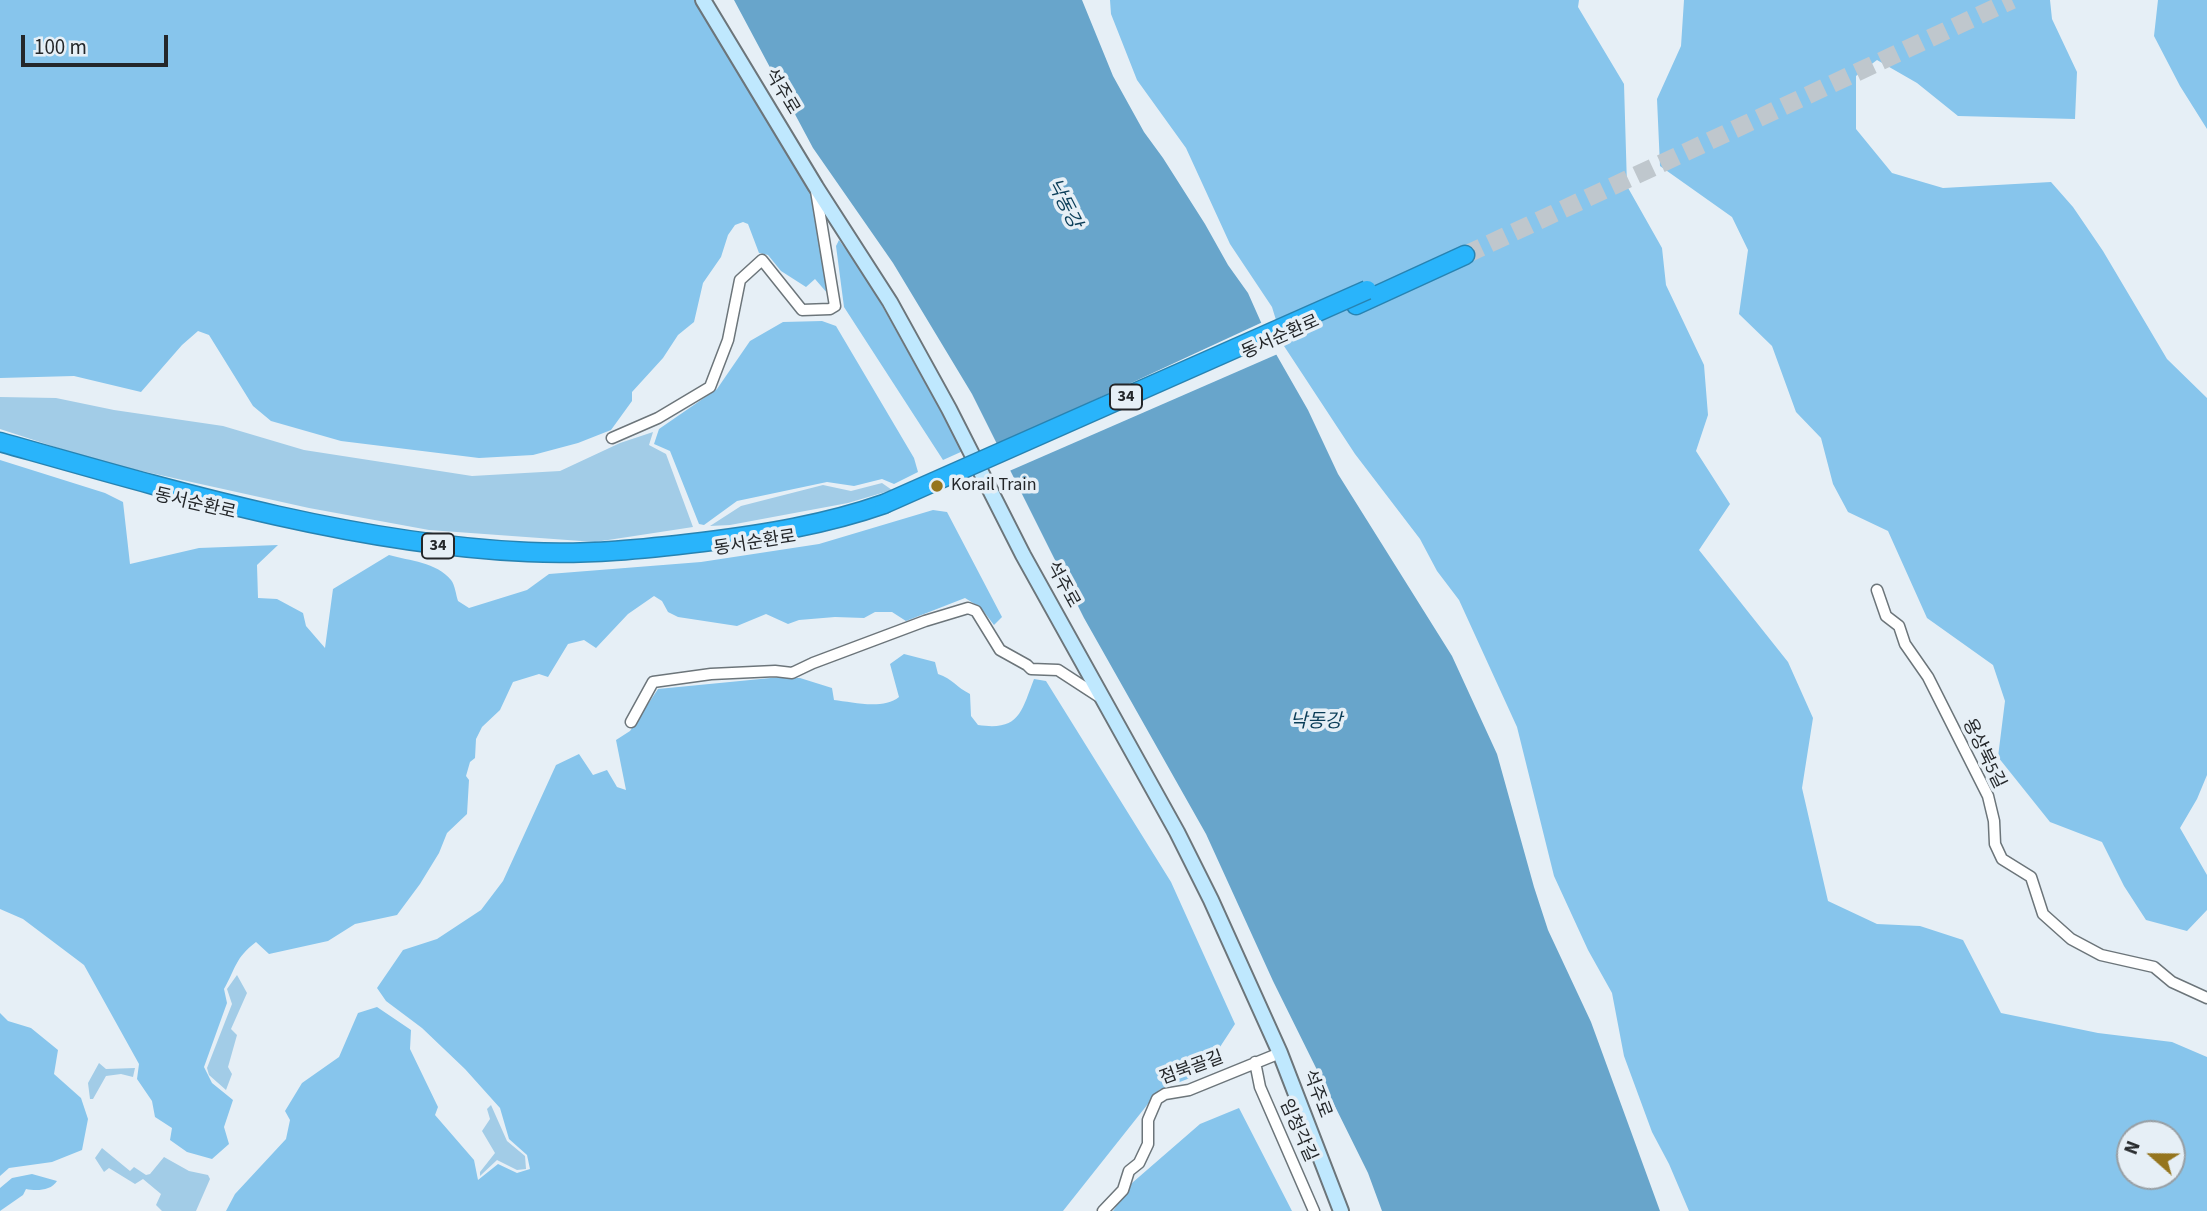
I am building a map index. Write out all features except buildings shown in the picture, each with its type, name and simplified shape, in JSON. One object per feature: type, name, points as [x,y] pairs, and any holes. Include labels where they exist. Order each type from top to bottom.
[{"type":"highway","name":"동서순환로","points":[[0,442],[149,484],[344,529],[438,545],[530,552],[622,552],[763,534],[884,510],[1367,290],[1462,251],[1356,305],[884,510],[835,530],[770,543],[626,563],[535,564],[443,556],[348,540],[154,495],[0,452]]},
{"type":"street","name":"석주로","points":[[703,0],[816,187],[890,302],[1102,698],[1177,832],[1280,1053],[1341,1211]]},
{"type":"street","points":[[612,438],[658,418],[710,387],[728,340],[740,280],[762,260],[802,310],[830,309],[835,306],[816,187]]},
{"type":"street","name":"용상북5길","points":[[1877,590],[1886,616],[1899,626],[1905,644],[1928,677],[1988,796],[1996,844],[2002,859],[2031,877],[2043,914],[2071,939],[2101,955],[2154,967],[2172,982],[2207,998]]},
{"type":"street","points":[[631,722],[653,682],[711,674],[775,671],[792,673],[925,621],[968,608],[976,611],[1000,650],[1031,669],[1058,670],[1102,698]]},
{"type":"street","name":"점북골길","points":[[1103,1211],[1123,1190],[1129,1171],[1139,1163],[1148,1144],[1151,1107],[1157,1099],[1165,1094],[1189,1090],[1280,1053]]},
{"type":"street","name":"임청각길","points":[[1255,1062],[1260,1087],[1314,1211]]},
{"type":"shaded area","points":[[0,0],[694,0],[811,195],[828,294],[815,279],[806,287],[781,271],[768,255],[759,253],[748,224],[743,222],[735,225],[728,235],[721,257],[703,283],[694,322],[678,335],[663,358],[632,392],[632,401],[611,430],[578,443],[533,455],[479,458],[341,441],[271,421],[253,406],[209,335],[198,331],[182,345],[141,392],[74,376],[0,378]]},
{"type":"shaded area","points":[[1110,0],[1579,0],[1578,7],[1624,84],[1627,186],[1662,248],[1666,285],[1704,365],[1708,415],[1696,451],[1730,504],[1699,550],[1788,662],[1813,718],[1802,788],[1828,901],[1877,924],[1920,926],[1963,940],[2001,1013],[2098,1033],[2172,1042],[2207,1057],[2207,1211],[1689,1211],[1652,1132],[1624,1056],[1612,993],[1588,950],[1554,876],[1517,727],[1459,600],[1437,571],[1420,539],[1355,454],[1284,346],[1272,307],[1230,244],[1186,148],[1137,80],[1111,14]]},
{"type":"shaded area","points":[[1684,0],[2050,0],[2052,19],[2077,72],[2075,119],[1958,116],[1917,83],[1877,60],[1856,76],[1856,129],[1892,173],[1943,188],[2051,182],[2073,207],[2103,251],[2167,359],[2207,398],[2207,775],[2180,828],[2207,875],[2207,910],[2187,931],[2146,920],[2124,886],[2102,842],[2050,822],[1998,757],[2005,701],[1993,665],[1927,618],[1888,531],[1848,512],[1833,484],[1821,438],[1796,412],[1772,346],[1739,314],[1748,250],[1732,217],[1660,166],[1657,99],[1681,46]]},
{"type":"shaded area","points":[[2158,0],[2207,0],[2207,129],[2180,86],[2154,36]]},
{"type":"shaded area","points":[[839,240],[866,277],[963,451],[943,460],[844,307],[836,246]]},
{"type":"shaded area","points":[[822,321],[836,326],[914,458],[918,472],[894,484],[882,479],[854,486],[827,482],[737,501],[704,525],[699,524],[670,451],[654,444],[659,429],[717,389],[750,341],[783,322]]},
{"type":"shaded area","points":[[0,397],[56,398],[114,410],[223,426],[304,450],[472,476],[560,471],[620,443],[653,432],[649,445],[666,454],[693,527],[595,542],[429,530],[309,508],[101,462],[0,429]]},
{"type":"shaded area","points":[[0,460],[105,493],[123,502],[130,564],[199,548],[278,545],[257,565],[258,598],[277,599],[303,613],[306,626],[325,648],[333,589],[389,555],[438,569],[452,582],[458,601],[469,608],[527,590],[549,574],[701,562],[819,544],[933,510],[947,512],[1002,617],[994,625],[981,608],[965,598],[906,621],[892,612],[875,612],[864,618],[835,617],[799,620],[788,624],[766,614],[737,626],[678,617],[668,612],[662,601],[654,596],[628,614],[596,648],[584,640],[568,644],[548,677],[539,674],[513,682],[500,710],[482,727],[476,739],[475,758],[470,762],[466,776],[469,780],[467,814],[447,833],[439,853],[397,915],[355,924],[328,941],[269,954],[256,942],[240,958],[224,989],[227,1003],[204,1067],[212,1083],[233,1100],[224,1127],[229,1144],[212,1159],[187,1152],[170,1140],[172,1128],[155,1117],[152,1101],[137,1079],[139,1064],[84,965],[23,919],[0,909]]},
{"type":"shaded area","points":[[882,483],[892,490],[848,503],[730,525],[710,526],[741,506],[823,485],[851,491]]},
{"type":"shaded area","points":[[904,654],[935,662],[938,674],[970,694],[971,716],[978,725],[992,726],[1010,722],[1021,710],[1034,679],[1046,681],[1171,882],[1235,1024],[1203,1073],[1159,1090],[1063,1211],[226,1211],[235,1194],[286,1139],[290,1120],[285,1111],[302,1083],[339,1057],[358,1013],[377,1007],[411,1030],[410,1049],[438,1107],[435,1115],[474,1160],[478,1180],[498,1164],[517,1173],[530,1169],[527,1155],[509,1139],[500,1108],[465,1069],[422,1028],[386,1001],[377,988],[403,950],[437,939],[481,910],[503,881],[556,765],[579,754],[593,775],[607,770],[617,787],[626,790],[616,740],[630,731],[658,689],[781,677],[800,678],[832,688],[834,700],[885,703],[899,697],[890,664]]},
{"type":"shaded area","points":[[237,975],[247,993],[231,1029],[237,1035],[228,1067],[232,1074],[226,1090],[209,1075],[207,1068],[232,1004],[227,989]]},
{"type":"shaded area","points":[[0,1013],[8,1021],[31,1028],[58,1050],[54,1074],[81,1098],[88,1119],[82,1150],[52,1162],[9,1168],[0,1176]]},
{"type":"shaded area","points":[[99,1063],[106,1069],[135,1068],[133,1077],[121,1074],[106,1076],[93,1099],[90,1099],[88,1083]]},
{"type":"shaded area","points":[[491,1105],[507,1141],[525,1156],[526,1169],[517,1170],[497,1160],[480,1176],[480,1172],[495,1153],[482,1131],[490,1119],[487,1109]]},
{"type":"shaded area","points":[[1239,1108],[1292,1211],[1113,1211],[1132,1183],[1200,1124]]},
{"type":"shaded area","points":[[102,1148],[130,1171],[134,1167],[146,1175],[150,1174],[164,1157],[189,1171],[208,1175],[210,1179],[196,1211],[162,1211],[156,1205],[161,1194],[143,1179],[135,1184],[109,1168],[104,1172],[95,1158]]},
{"type":"shaded area","points":[[32,1174],[57,1181],[47,1188],[26,1189],[23,1195],[0,1211],[0,1188],[12,1178]]},
{"type":"water","name":"낙동강","points":[[734,0],[1082,0],[1113,76],[1144,132],[1248,293],[1272,347],[1308,410],[1338,474],[1452,656],[1497,754],[1548,930],[1591,1022],[1660,1211],[1382,1211],[1368,1173],[1273,981],[1206,834],[1084,618],[972,394],[893,263],[813,148]]},
{"type":"pier","points":[[1265,321],[1280,353],[1007,472],[995,446]]},
{"type":"tunnel","points":[[1465,255],[2012,0]]},
{"type":"place","name":"Korail Train","points":[[937,486]]}]
